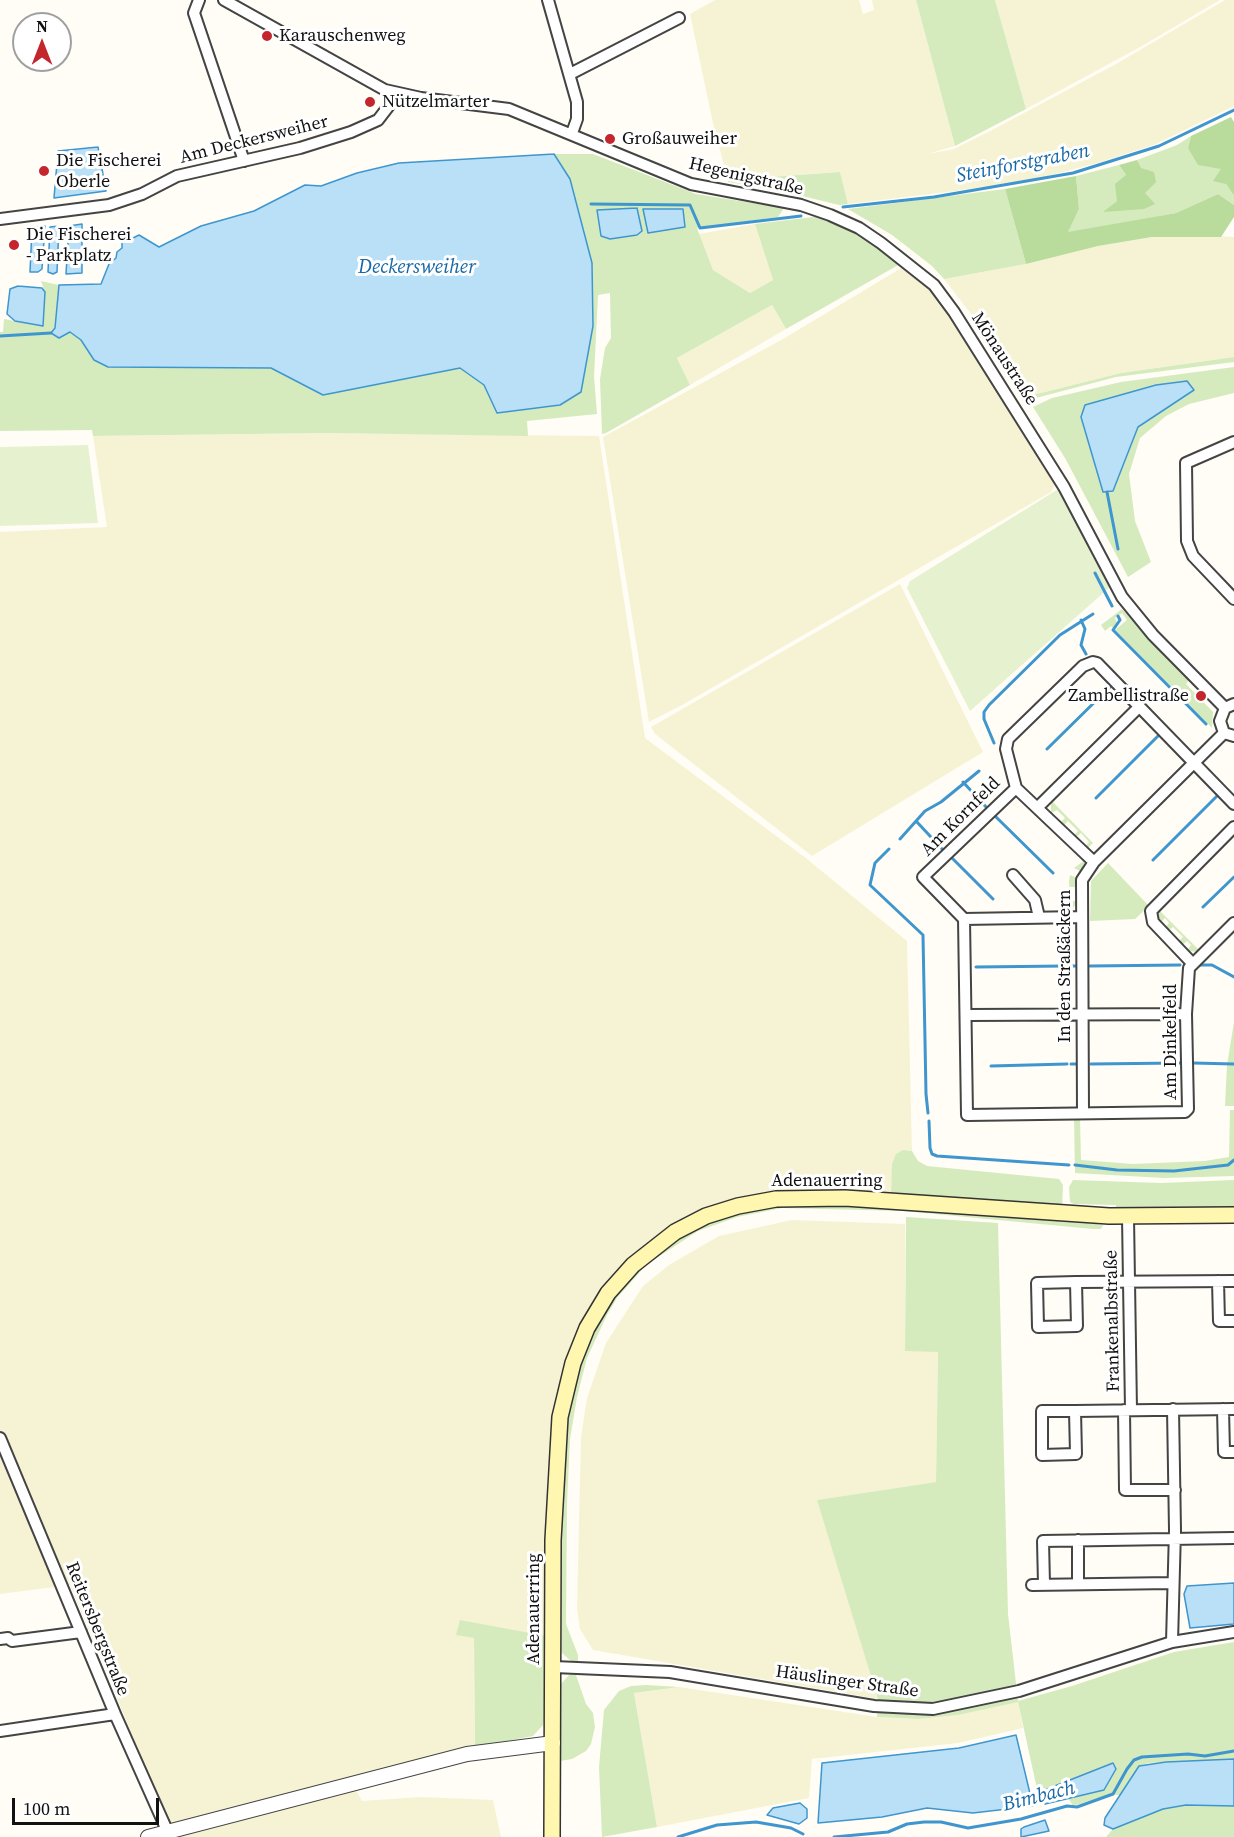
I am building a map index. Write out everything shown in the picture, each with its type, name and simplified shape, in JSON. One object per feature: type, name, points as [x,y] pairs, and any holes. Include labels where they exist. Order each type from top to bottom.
[{"type":"main road","name":"Adenauerring","points":[[552,1837],[556,1461],[564,1396],[580,1344],[596,1311],[618,1280],[646,1253],[675,1232],[706,1216],[738,1206],[794,1197],[845,1198],[1128,1216],[1234,1215]]},
{"type":"street","points":[[199,0],[194,13],[244,160]]},
{"type":"street","name":"Hegenigstraße","points":[[224,0],[366,80],[398,94],[492,105],[523,113],[692,184],[801,205],[830,215]]},
{"type":"street","points":[[548,0],[578,108],[572,133]]},
{"type":"street","points":[[570,74],[679,18]]},
{"type":"street","name":"Am Deckersweiher","points":[[0,219],[109,205],[141,194],[177,176],[300,148],[351,132],[378,120],[398,94]]},
{"type":"street","name":"Mönaustraße","points":[[830,215],[859,228],[934,285],[954,312],[1032,434],[1122,597],[1153,635],[1230,706]]},
{"type":"street","points":[[1234,442],[1186,463],[1187,541],[1193,556],[1234,599]]},
{"type":"street","name":"Am Kornfeld","points":[[964,919],[923,877],[1016,788],[1006,744],[1083,666],[1097,663],[1194,761]]},
{"type":"street","points":[[1229,735],[1220,721],[1230,706]]},
{"type":"street","points":[[1038,807],[1139,707]]},
{"type":"street","name":"In den Straßäckern","points":[[1083,1113],[1082,880],[1094,862],[1194,761],[1229,735]]},
{"type":"street","points":[[1194,761],[1234,804]]},
{"type":"street","points":[[1016,788],[1094,862]]},
{"type":"street","points":[[1192,963],[1153,922],[1151,911],[1234,827]]},
{"type":"street","points":[[1013,875],[1035,900],[1039,917]]},
{"type":"street","points":[[1082,917],[964,919],[968,1015],[967,1115],[1083,1113]]},
{"type":"street","name":"Am Dinkelfeld","points":[[1083,1113],[1185,1112],[1188,1109],[1186,1014],[1188,974],[1192,963],[1234,923]]},
{"type":"street","points":[[968,1015],[1186,1014]]},
{"type":"street","name":"Frankenalbstraße","points":[[1128,1216],[1128,1410],[1125,1490],[1175,1490]]},
{"type":"street","points":[[1218,1281],[1219,1321],[1234,1322]]},
{"type":"street","points":[[1076,1282],[1077,1326],[1038,1327],[1037,1283],[1076,1282],[1234,1281]]},
{"type":"street","points":[[1228,1409],[1224,1452],[1234,1452]]},
{"type":"street","name":"Frankenalbstraße","points":[[1128,1410],[1228,1409]]},
{"type":"street","points":[[1075,1411],[1076,1454],[1042,1455],[1042,1411],[1128,1410]]},
{"type":"street","points":[[1172,1642],[1175,1490],[1173,1410]]},
{"type":"street","name":"Reitersbergstraße","points":[[0,1438],[115,1714],[169,1835]]},
{"type":"street","points":[[1044,1584],[1043,1541],[1234,1538]]},
{"type":"street","points":[[1078,1540],[1078,1584]]},
{"type":"street","points":[[1032,1585],[1172,1583]]},
{"type":"street","points":[[0,1639],[8,1638],[12,1641],[81,1632]]},
{"type":"street","name":"Häuslinger Straße","points":[[555,1666],[670,1672],[874,1706],[933,1709],[957,1706],[1029,1688],[1172,1642],[1234,1632]]},
{"type":"street","points":[[0,1731],[115,1714]]},
{"type":"street","points":[[148,1837],[169,1835],[467,1754],[553,1743]]},
{"type":"shaded area","points":[[715,0],[859,0],[863,14],[874,10],[872,0],[916,0],[955,146],[927,154],[954,149],[992,130],[1116,64],[1225,0],[1234,0],[1234,106],[1156,144],[1101,162],[1044,177],[956,191],[848,204],[840,172],[728,180],[714,128],[690,14]]},
{"type":"shaded area","points":[[995,0],[1220,0],[1142,46],[1026,109]]},
{"type":"shaded area","points":[[755,224],[773,280],[750,293],[713,270],[699,234]]},
{"type":"shaded area","points":[[1201,235],[1234,237],[1234,357],[1121,373],[1025,397],[975,319],[944,279],[1026,264],[1098,246],[1152,237]]},
{"type":"shaded area","points":[[903,267],[929,288],[951,315],[1013,412],[1055,484],[1051,492],[649,722],[603,437],[783,339]]},
{"type":"shaded area","points":[[772,305],[786,329],[690,385],[677,358]]},
{"type":"shaded area","points":[[328,433],[599,436],[645,738],[807,859],[907,941],[912,1151],[903,1150],[891,1184],[891,1195],[772,1194],[631,1259],[554,1418],[547,1481],[546,1636],[474,1638],[475,1747],[350,1779],[362,1801],[421,1797],[493,1800],[501,1837],[179,1837],[167,1819],[70,1585],[0,1594],[0,532],[107,527],[93,436]]},
{"type":"shaded area","points":[[900,584],[983,752],[812,856],[655,734],[651,727]]},
{"type":"shaded area","points":[[792,1220],[905,1224],[905,1351],[938,1351],[936,1482],[818,1500],[878,1699],[593,1650],[580,1629],[577,1608],[581,1437],[587,1398],[606,1343],[643,1286],[669,1265],[719,1236]]},
{"type":"shaded area","points":[[679,1687],[877,1717],[918,1719],[958,1715],[1018,1701],[1023,1728],[958,1743],[812,1759],[809,1798],[657,1827],[634,1693]]},
{"type":"green space","points":[[916,0],[995,0],[1026,109],[955,146]]},
{"type":"green space","points":[[1231,117],[1234,122],[1234,196],[1226,184],[1213,181],[1221,169],[1198,165],[1188,148],[1191,136]]},
{"type":"green space","points":[[1191,136],[1188,148],[1221,169],[1226,184],[1234,196],[1234,205],[1218,194],[1176,213],[1067,233],[1079,209],[1076,176],[1119,165],[1126,175],[1117,201],[1104,212],[1145,193],[1137,160],[1177,145]]},
{"type":"green space","points":[[554,154],[593,154],[696,194],[784,208],[778,217],[697,228],[713,270],[750,293],[773,280],[755,224],[813,217],[825,218],[859,235],[900,264],[786,329],[772,305],[677,358],[690,385],[602,434],[600,379],[605,348],[611,338],[610,293],[598,295],[594,377],[597,414],[527,421],[528,436],[328,433],[93,436],[92,430],[0,431],[0,332],[3,332],[4,319],[43,326],[45,292],[41,281],[59,285],[55,328],[51,334],[70,332],[81,340],[94,360],[108,367],[271,368],[323,395],[460,368],[484,385],[498,413],[593,326],[592,263],[570,179]]},
{"type":"green space","points":[[1137,160],[1141,168],[1154,172],[1156,182],[1145,193],[1155,204],[1144,209],[1103,212],[1117,201],[1115,184],[1126,175],[1119,165]]},
{"type":"green space","points":[[840,172],[848,204],[839,205],[782,191],[728,182],[728,180]]},
{"type":"green space","points":[[1076,176],[1079,209],[1068,232],[1176,213],[1218,194],[1234,205],[1234,217],[1221,237],[1152,237],[1098,246],[1026,264],[1005,189]]},
{"type":"green space","points":[[1005,189],[1026,264],[944,279],[932,266],[892,235],[848,209]]},
{"type":"green space","points":[[1234,357],[1234,362],[1116,377],[1028,400],[1025,397],[1121,373]]},
{"type":"green space","points":[[1234,367],[1234,393],[1189,404],[1166,416],[1140,438],[1129,474],[1135,521],[1151,562],[1128,577],[1065,458],[1033,407],[1052,398],[1121,382]]},
{"type":"green space","points":[[88,445],[98,523],[0,526],[0,447]]},
{"type":"green space","points":[[1060,488],[1085,533],[1110,587],[970,711],[907,588],[910,581]]},
{"type":"green space","points":[[1122,609],[1189,680],[1186,684],[1213,712],[1212,728],[1115,630],[1127,620],[1122,613],[1115,618],[1117,623],[1113,628],[1111,626],[1105,631],[1101,625]]},
{"type":"green space","points":[[1051,800],[1093,843],[1087,849],[1085,847],[1089,842],[1081,833],[1075,838],[1073,836],[1078,831],[1068,821],[1063,826],[1060,823],[1065,818],[1057,810],[1051,813]]},
{"type":"green space","points":[[1085,860],[1077,887],[1070,887],[1070,897],[1069,882],[1070,875],[1077,878],[1080,871],[1074,868]]},
{"type":"green space","points":[[1108,863],[1149,906],[1135,919],[1090,921],[1091,881]]},
{"type":"green space","points":[[1070,901],[1077,901],[1071,912]]},
{"type":"green space","points":[[1158,909],[1201,952],[1187,951],[1191,945],[1187,941],[1182,945],[1178,942],[1183,937],[1173,927],[1168,931],[1165,928],[1169,923],[1165,918],[1160,923],[1157,918]]},
{"type":"green space","points":[[1234,1022],[1234,1106],[1225,1106],[1227,1065]]},
{"type":"green space","points":[[1230,1110],[1234,1110],[1234,1176],[1164,1178],[1075,1173],[1074,1118],[1080,1118],[1081,1160],[1133,1164],[1205,1161],[1229,1157]]},
{"type":"green space","points":[[903,1150],[912,1151],[918,1161],[927,1166],[1059,1179],[1063,1185],[1062,1208],[891,1195],[892,1164],[896,1154]]},
{"type":"green space","points":[[1073,1180],[1161,1183],[1234,1180],[1234,1209],[1116,1211],[1116,1205],[1074,1204],[1070,1202],[1069,1187]]},
{"type":"green space","points":[[815,1203],[1041,1217],[1103,1225],[1101,1229],[1093,1229],[903,1211],[782,1208],[737,1217],[698,1231],[646,1265],[617,1298],[607,1315],[587,1358],[577,1397],[570,1439],[567,1503],[566,1624],[578,1655],[578,1663],[571,1661],[562,1653],[560,1646],[560,1510],[566,1416],[579,1358],[602,1312],[636,1270],[681,1235],[707,1222],[759,1207]]},
{"type":"green space","points":[[906,1217],[998,1223],[1008,1614],[1018,1701],[1072,1686],[1174,1652],[1234,1642],[1234,1759],[1149,1763],[1139,1766],[1123,1795],[1108,1795],[1073,1806],[1068,1798],[1104,1790],[1113,1763],[1042,1791],[1037,1789],[1018,1702],[958,1715],[918,1719],[877,1717],[878,1699],[817,1500],[936,1482],[938,1352],[905,1351]]},
{"type":"green space","points":[[460,1620],[546,1636],[545,1715],[543,1725],[533,1736],[475,1747],[474,1638],[456,1635]]},
{"type":"green space","points":[[570,1674],[576,1675],[586,1704],[593,1713],[595,1727],[591,1744],[586,1751],[572,1759],[560,1761],[561,1684]]},
{"type":"green space","points":[[631,1686],[679,1687],[634,1693],[657,1827],[602,1837],[599,1767],[604,1710],[619,1691]]},
{"type":"green space","points":[[1186,1805],[1234,1806],[1234,1837],[1106,1837],[1113,1829],[1163,1809]]},
{"type":"water","points":[[98,147],[106,191],[54,198],[58,151]]},
{"type":"water","name":"Deckersweiher","points":[[554,154],[570,179],[592,263],[593,326],[581,392],[560,405],[497,413],[484,385],[460,368],[323,395],[271,368],[108,367],[94,360],[81,340],[70,332],[59,338],[51,333],[55,328],[59,285],[101,284],[109,264],[122,248],[122,241],[127,238],[129,240],[139,235],[159,247],[201,226],[254,211],[305,185],[321,186],[357,173],[399,163]]},
{"type":"water","points":[[637,208],[642,231],[637,235],[610,239],[601,236],[597,210]]},
{"type":"water","points":[[643,209],[683,209],[685,227],[648,233]]},
{"type":"water","points":[[82,224],[82,273],[66,274],[69,226]]},
{"type":"water","points":[[45,226],[42,269],[38,272],[30,272],[32,228]]},
{"type":"water","points":[[59,226],[57,272],[53,274],[48,272],[50,227]]},
{"type":"water","points":[[18,286],[42,288],[45,292],[43,326],[15,321],[7,314],[10,289]]},
{"type":"water","points":[[1187,381],[1194,390],[1138,427],[1113,491],[1103,492],[1081,417],[1085,405],[1156,385]]},
{"type":"water","points":[[1234,1583],[1234,1624],[1190,1628],[1184,1594],[1187,1586]]},
{"type":"water","points":[[1016,1735],[1033,1806],[973,1813],[927,1808],[882,1817],[818,1823],[822,1763],[959,1748]]},
{"type":"water","points":[[1234,1759],[1234,1806],[1186,1805],[1163,1809],[1113,1829],[1104,1825],[1105,1818],[1139,1766],[1166,1762]]},
{"type":"water","points":[[1113,1763],[1116,1769],[1104,1790],[1045,1804],[1042,1791]]},
{"type":"water","points":[[800,1803],[807,1809],[807,1818],[799,1824],[767,1815],[773,1808]]},
{"type":"water","points":[[1045,1820],[1049,1831],[1021,1837],[1021,1829]]},
{"type":"waterway","name":"Steinforstgraben","points":[[843,207],[934,197],[1073,173],[1159,146],[1234,110]]},
{"type":"waterway","name":"Steinforstgraben","points":[[591,204],[690,205],[700,228],[801,216]]},
{"type":"waterway","name":"Steinforstgraben","points":[[0,336],[51,333]]},
{"type":"waterway","points":[[1107,492],[1118,549]]},
{"type":"waterway","points":[[1095,573],[1112,606]]},
{"type":"waterway","points":[[994,743],[984,719],[984,712],[989,705],[1060,635],[1093,614]]},
{"type":"waterway","points":[[1118,616],[1120,620],[1113,630],[1206,724]]},
{"type":"waterway","points":[[1081,620],[1085,629],[1081,645],[1086,654]]},
{"type":"waterway","points":[[1096,669],[1105,679]]},
{"type":"waterway","points":[[1047,749],[1112,685]]},
{"type":"waterway","points":[[1096,798],[1160,734]]},
{"type":"waterway","points":[[900,839],[925,811],[941,802],[979,771]]},
{"type":"waterway","points":[[963,782],[987,808]]},
{"type":"waterway","points":[[1153,860],[1219,794]]},
{"type":"waterway","points":[[994,815],[1053,873]]},
{"type":"waterway","points":[[916,821],[944,851]]},
{"type":"waterway","points":[[889,849],[875,863],[870,885],[923,935],[928,1113]]},
{"type":"waterway","points":[[951,857],[993,899]]},
{"type":"waterway","points":[[1203,907],[1234,877]]},
{"type":"waterway","points":[[1090,966],[1180,965]]},
{"type":"waterway","points":[[1200,965],[1212,965],[1234,977]]},
{"type":"waterway","points":[[976,967],[1065,966]]},
{"type":"waterway","points":[[1070,966],[1079,966]]},
{"type":"waterway","points":[[1091,1064],[1180,1063]]},
{"type":"waterway","points":[[1193,1063],[1234,1064]]},
{"type":"waterway","points":[[991,1066],[1067,1064]]},
{"type":"waterway","points":[[1071,1064],[1080,1064]]},
{"type":"waterway","points":[[929,1121],[930,1148],[932,1154],[937,1156],[1069,1165]]},
{"type":"waterway","points":[[1075,1165],[1117,1170],[1174,1171],[1228,1165],[1234,1160]]},
{"type":"waterway","name":"Bimbach","points":[[834,1837],[888,1832],[907,1824],[924,1822],[941,1822],[968,1828],[1021,1819],[1067,1806],[1077,1807],[1113,1794],[1134,1760],[1142,1757],[1188,1754],[1205,1756],[1234,1751]]},
{"type":"waterway","name":"Bimbach","points":[[678,1837],[717,1825],[756,1822],[791,1828],[803,1834]]},
{"type":"place","name":"Karauschenweg","points":[[267,36]]},
{"type":"place","name":"Nützelmarter","points":[[370,102]]},
{"type":"place","name":"Großauweiher","points":[[610,139]]},
{"type":"place","name":"Die Fischerei Oberle","points":[[44,171]]},
{"type":"place","name":"Die Fischerei - Parkplatz","points":[[14,245]]},
{"type":"place","name":"Zambellistraße","points":[[1201,696]]}]
